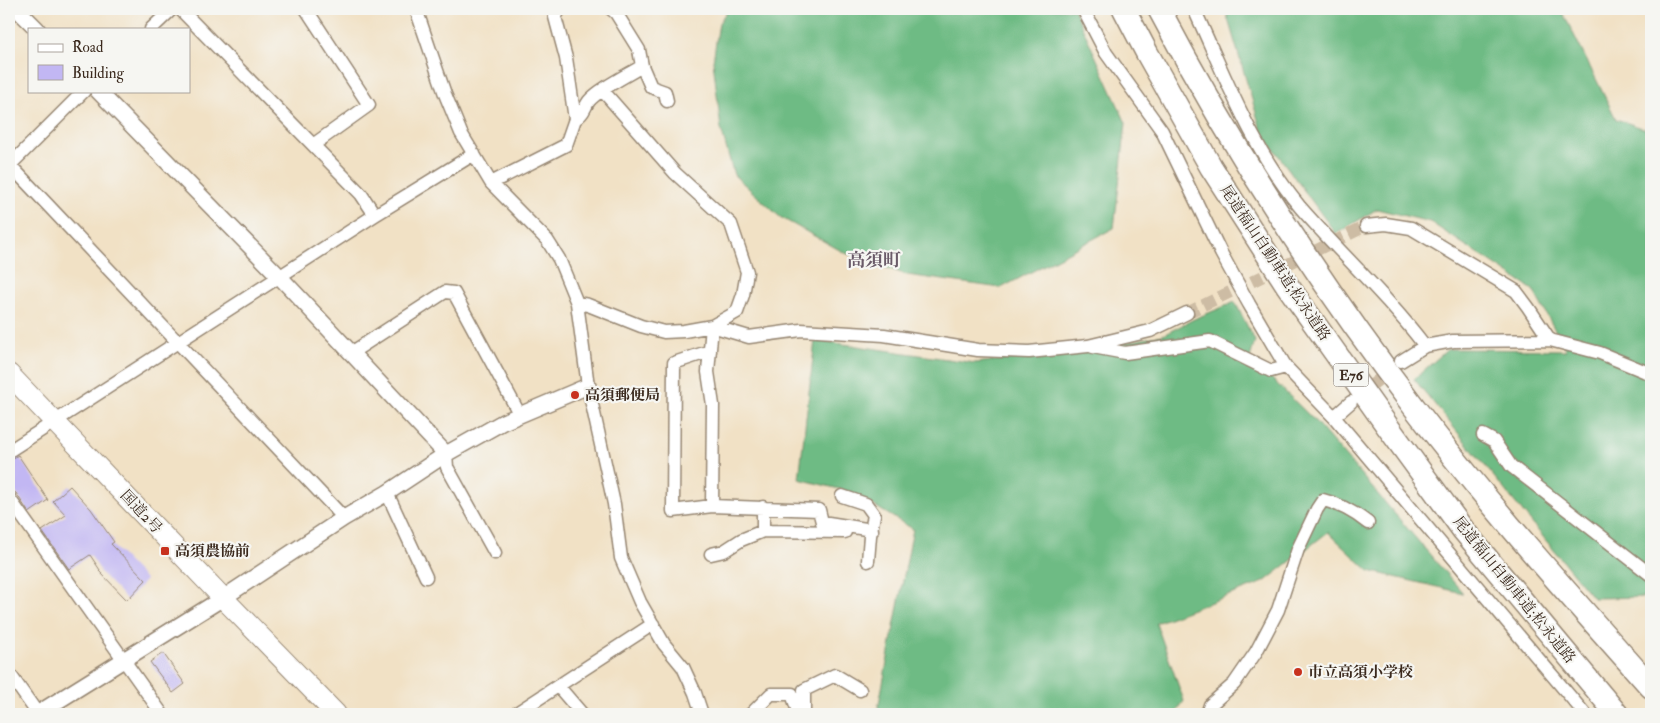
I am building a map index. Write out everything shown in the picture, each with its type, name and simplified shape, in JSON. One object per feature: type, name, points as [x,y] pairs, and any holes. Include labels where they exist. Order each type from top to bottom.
[{"type":"highway","name":"尾道福山自動車道;松永道路","points":[[1124,9],[1212,167],[1287,285],[1464,531],[1617,714]]},
{"type":"highway","name":"尾道福山自動車道;松永道路","points":[[1159,9],[1238,148],[1315,269],[1408,399],[1553,577],[1651,687]]},
{"type":"highway","name":"国道2号","points":[[9,374],[336,714]]},
{"type":"street","points":[[17,9],[36,28]]},
{"type":"street","points":[[151,28],[172,9]]},
{"type":"street","points":[[180,9],[361,194],[375,215]]},
{"type":"street","points":[[306,9],[369,104],[313,145]]},
{"type":"street","points":[[416,9],[445,94],[461,133],[491,183],[548,240],[559,259],[576,303],[588,386],[614,504],[621,558],[640,602],[664,644],[682,667],[695,693],[702,714]]},
{"type":"street","points":[[491,183],[566,145],[575,119],[566,58],[556,17],[560,9]]},
{"type":"street","points":[[612,9],[639,50],[642,66],[651,87],[665,92],[667,101]]},
{"type":"street","points":[[1083,9],[1106,52],[1162,131],[1221,253],[1286,367],[1334,417],[1585,714]]},
{"type":"street","points":[[1194,9],[1244,118],[1267,159],[1300,206],[1407,321],[1426,346]]},
{"type":"street","points":[[575,119],[583,115],[589,101],[642,66]]},
{"type":"street","points":[[576,303],[588,305],[641,326],[664,332],[684,332],[712,326],[737,312],[743,295],[747,272],[730,224],[675,174],[603,91]]},
{"type":"street","points":[[83,92],[9,165],[344,518]]},
{"type":"street","points":[[99,92],[279,276],[446,454],[447,467],[495,552]]},
{"type":"street","points":[[9,451],[279,276],[474,154]]},
{"type":"street","points":[[1366,226],[1386,224],[1411,228],[1516,291],[1550,340]]},
{"type":"street","points":[[352,353],[445,292],[454,293],[520,415]]},
{"type":"street","points":[[712,326],[748,337],[801,330],[884,335],[978,350],[1029,352],[1088,346],[1150,331],[1187,313]]},
{"type":"street","points":[[712,326],[708,372],[713,405],[712,506]]},
{"type":"street","points":[[1401,362],[1426,346],[1453,340],[1550,340],[1600,353],[1651,374]]},
{"type":"street","points":[[1088,346],[1125,353],[1210,341],[1271,371],[1286,367]]},
{"type":"street","points":[[710,351],[674,363],[673,511],[712,506],[819,510],[822,522],[871,533]]},
{"type":"street","points":[[9,673],[37,714],[223,598],[344,518],[387,493],[446,454],[503,422],[588,386]]},
{"type":"street","points":[[1334,417],[1351,402]]},
{"type":"street","points":[[1483,435],[1494,441],[1511,466],[1651,575]]},
{"type":"street","points":[[387,493],[426,578]]},
{"type":"street","points":[[842,496],[866,504],[874,516],[868,561]]},
{"type":"street","points":[[9,498],[162,714]]},
{"type":"street","points":[[1207,714],[1210,705],[1234,684],[1256,652],[1278,610],[1298,549],[1323,500],[1337,504],[1357,514],[1368,523]]},
{"type":"street","points":[[763,507],[763,531]]},
{"type":"street","points":[[711,554],[724,551],[742,540],[763,531],[871,533]]},
{"type":"street","points":[[515,714],[653,624]]},
{"type":"street","points":[[804,714],[804,690],[835,675],[860,690]]},
{"type":"street","points":[[558,686],[582,714]]},
{"type":"street","points":[[751,714],[771,694],[792,694],[798,714]]},
{"type":"green space","points":[[728,9],[1074,9],[1126,123],[1114,228],[1001,288],[907,275],[845,253],[780,217],[734,175],[721,129],[713,61],[719,23]]},
{"type":"green space","points":[[1225,9],[1561,9],[1616,119],[1651,131],[1651,597],[1593,598],[1414,379],[1448,349],[1566,350],[1533,290],[1430,222],[1377,209],[1336,234],[1262,133]]},
{"type":"green space","points":[[1235,302],[1255,341],[1247,368],[1269,376],[1314,420],[1463,593],[1369,571],[1328,532],[1264,582],[1156,623],[1184,701],[1175,714],[877,714],[913,529],[851,492],[799,479],[815,340],[975,363],[1086,350],[1163,335],[1194,319]]},
{"type":"building","points":[[18,455],[48,500],[29,513],[16,493],[9,490],[9,461]]},
{"type":"building","points":[[70,486],[91,509],[114,542],[111,544],[146,580],[127,600],[99,571],[90,555],[69,569],[42,531],[66,515],[53,501]]},
{"type":"building","points":[[163,653],[185,684],[173,693],[150,662]]},
{"type":"tunnel","points":[[1187,313],[1366,226]]},
{"type":"tunnel","points":[[1358,396],[1392,369]]},
{"type":"place","name":"高須郵便局","points":[[575,395]]},
{"type":"place","name":"高須農協前","points":[[165,551]]},
{"type":"place","name":"市立高須小学校","points":[[1298,672]]},
{"type":"district","name":"高須町","points":[[874,260]]}]
